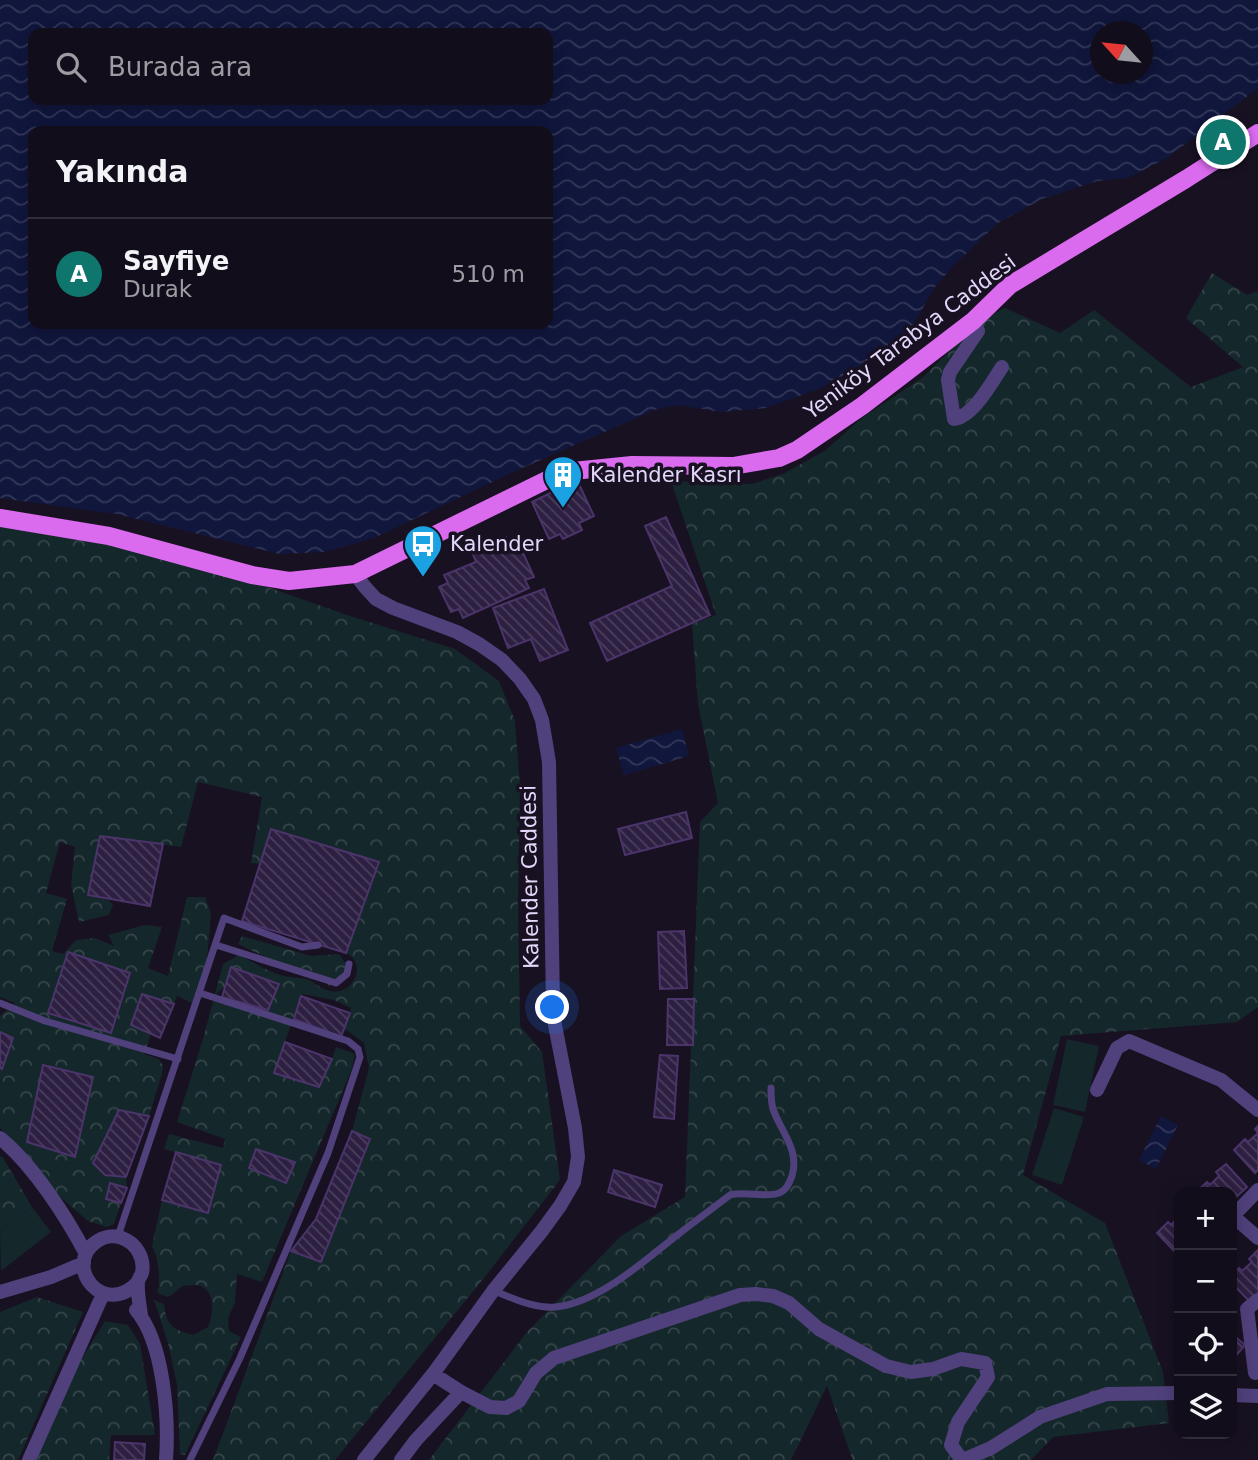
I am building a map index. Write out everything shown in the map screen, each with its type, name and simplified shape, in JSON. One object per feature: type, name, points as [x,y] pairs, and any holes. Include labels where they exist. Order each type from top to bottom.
[{"type":"main road","name":"Yeniköy Tarabya Caddesi","points":[[0,518],[109,536],[252,575],[289,582],[355,574],[563,472],[632,465],[733,466],[779,458],[797,450],[862,406],[973,321],[1010,285],[1258,133]]},
{"type":"street","points":[[973,321],[978,331],[950,372],[948,380],[954,419],[964,417],[977,404],[1002,367]]},
{"type":"street","name":"Kalender Caddesi","points":[[355,574],[376,599],[457,632],[502,660],[534,699],[547,741],[550,776],[553,1005],[578,1157],[574,1182],[560,1206],[363,1460]]},
{"type":"street","points":[[1097,1090],[1117,1048],[1129,1041],[1221,1080],[1258,1110]]},
{"type":"street","points":[[0,1138],[12,1148],[70,1224],[85,1258]]},
{"type":"street","points":[[1237,1211],[1258,1189]]},
{"type":"street","points":[[1237,1220],[1258,1238]]},
{"type":"street","points":[[70,1224],[101,1239]]},
{"type":"street","points":[[117,1237],[135,1245],[143,1263],[138,1282],[131,1289],[113,1296],[103,1294],[88,1282],[84,1273],[85,1258],[90,1248],[101,1239],[117,1237]]},
{"type":"street","points":[[0,1292],[51,1277],[85,1258]]},
{"type":"street","points":[[51,1277],[88,1282]]},
{"type":"street","points":[[138,1282],[141,1316]]},
{"type":"street","points":[[30,1460],[103,1294]]},
{"type":"street","points":[[122,1294],[141,1316],[154,1345],[163,1381],[167,1414],[166,1460]]},
{"type":"street","points":[[432,1374],[490,1407],[506,1408],[519,1401],[536,1373],[554,1358],[740,1296],[756,1294],[773,1296],[789,1303],[819,1329],[886,1366],[911,1372],[933,1369],[961,1359],[985,1363],[988,1377],[958,1422],[951,1445],[963,1460],[991,1448],[1040,1417],[1107,1394],[1174,1393]]},
{"type":"street","points":[[1255,1373],[1248,1309],[1258,1300]]},
{"type":"street","points":[[401,1460],[461,1392]]},
{"type":"street","points":[[1237,1395],[1258,1396]]},
{"type":"lane","points":[[117,1237],[224,918],[302,947],[318,945]]},
{"type":"lane","points":[[216,945],[336,983],[347,974],[349,964]]},
{"type":"lane","points":[[190,1460],[240,1358],[328,1153],[360,1057],[358,1049],[348,1041],[200,993]]},
{"type":"lane","points":[[0,1003],[45,1021],[178,1059]]},
{"type":"lane","points":[[493,1291],[533,1305],[555,1307],[569,1304],[616,1282],[730,1195],[780,1192],[788,1186],[795,1160],[772,1105],[771,1088]]},
{"type":"green space","points":[[1212,273],[1247,295],[1258,291],[1258,1007],[1237,1022],[1061,1036],[1023,1175],[1105,1223],[1163,1372],[1169,1423],[1053,1437],[1031,1460],[852,1460],[827,1386],[791,1460],[429,1460],[527,1332],[621,1236],[685,1197],[700,822],[718,803],[698,704],[692,624],[716,615],[671,481],[752,484],[783,474],[826,450],[863,417],[922,378],[981,320],[1005,308],[1060,333],[1094,310],[1191,387],[1243,367],[1186,318]]},
{"type":"green space","points":[[0,525],[35,528],[202,564],[344,614],[455,649],[499,681],[515,721],[520,786],[520,1026],[542,1052],[560,1180],[484,1278],[335,1460],[213,1460],[291,1251],[321,1261],[370,1140],[352,1131],[369,1068],[364,1043],[345,1029],[351,1008],[334,1000],[303,994],[301,996],[274,1073],[332,1059],[336,1047],[355,1054],[351,1071],[262,1282],[237,1274],[235,1303],[228,1318],[229,1331],[241,1337],[185,1455],[180,1454],[177,1385],[168,1343],[154,1300],[164,1304],[172,1326],[193,1335],[208,1327],[212,1300],[206,1289],[194,1285],[182,1286],[168,1297],[157,1293],[159,1272],[152,1246],[162,1200],[208,1212],[221,1165],[164,1149],[169,1134],[223,1148],[225,1139],[177,1122],[223,964],[239,955],[273,972],[308,980],[328,990],[346,989],[357,971],[353,958],[346,953],[379,862],[272,829],[260,864],[251,863],[262,797],[198,782],[181,847],[100,836],[88,894],[110,901],[113,905],[109,915],[79,922],[71,885],[75,847],[60,842],[46,893],[67,899],[52,951],[63,954],[76,940],[95,938],[114,946],[108,935],[145,925],[162,927],[148,968],[168,976],[187,897],[205,897],[211,914],[206,970],[196,1005],[177,996],[174,1004],[142,994],[131,1025],[151,1034],[144,1054],[159,1059],[163,1066],[149,1116],[105,1175],[126,1177],[127,1188],[110,1183],[106,1199],[121,1203],[114,1224],[107,1227],[88,1221],[60,1197],[23,1151],[0,1128],[0,1068],[2,1069],[13,1039],[0,1032],[0,1016],[15,1003],[0,997]],"holes":[[[67,953],[130,973],[111,1033],[48,1013]],[[231,967],[279,984],[268,1010],[214,997],[226,985]],[[43,1065],[93,1077],[75,1157],[27,1142]],[[256,1149],[294,1162],[249,1167]]]},
{"type":"green space","points":[[242,936],[311,956],[339,954],[349,968],[343,981],[329,986],[321,975],[309,970],[296,971],[238,944]]},
{"type":"green space","points":[[1067,1039],[1099,1046],[1085,1112],[1053,1105]]},
{"type":"green space","points":[[1054,1108],[1084,1117],[1062,1185],[1032,1175]]},
{"type":"green space","points":[[2,1156],[32,1207],[0,1232],[0,1157]]},
{"type":"green space","points":[[32,1207],[51,1232],[1,1271],[0,1232]]},
{"type":"green space","points":[[37,1297],[83,1312],[18,1460],[0,1460],[0,1312]]},
{"type":"green space","points":[[105,1321],[128,1325],[140,1344],[155,1435],[111,1435],[109,1460],[36,1460],[79,1363]]},
{"type":"water","points":[[0,0],[1258,0],[1258,88],[1167,158],[1128,178],[1097,181],[1042,199],[998,223],[935,287],[906,337],[865,364],[821,388],[766,408],[721,412],[678,405],[654,410],[374,538],[324,552],[279,554],[117,514],[0,498]]},
{"type":"water","points":[[682,729],[689,756],[624,775],[616,748]]},
{"type":"water","points":[[1161,1116],[1178,1125],[1156,1169],[1139,1160]]},
{"type":"building","name":"Kalender Kasrı","points":[[577,480],[594,516],[579,523],[582,530],[563,539],[560,534],[549,539],[532,502]]},
{"type":"building","points":[[666,517],[710,615],[607,661],[590,623],[672,586],[645,526]]},
{"type":"building","points":[[506,537],[510,548],[519,544],[534,577],[525,580],[529,588],[463,618],[459,609],[451,612],[439,587],[448,583],[444,575],[476,562],[472,552]]},
{"type":"building","points":[[544,589],[568,650],[540,661],[531,639],[508,648],[493,608]]},
{"type":"building","points":[[686,812],[692,838],[625,855],[618,829]]},
{"type":"building","points":[[271,829],[379,862],[346,953],[242,921]]},
{"type":"building","points":[[100,836],[163,844],[150,906],[88,895]]},
{"type":"building","points":[[684,931],[687,988],[660,989],[658,932]]},
{"type":"building","points":[[68,952],[130,973],[111,1033],[48,1013]]},
{"type":"building","points":[[231,967],[279,984],[268,1010],[222,997]]},
{"type":"building","points":[[142,994],[174,1004],[160,1038],[131,1025]]},
{"type":"building","points":[[301,996],[350,1013],[341,1037],[294,1019]]},
{"type":"building","points":[[668,999],[694,999],[693,1045],[667,1045]]},
{"type":"building","points":[[0,1032],[13,1038],[2,1069],[0,1068]]},
{"type":"building","points":[[285,1042],[332,1059],[319,1087],[274,1073]]},
{"type":"building","points":[[660,1055],[678,1056],[674,1119],[654,1117]]},
{"type":"building","points":[[43,1065],[93,1077],[75,1157],[27,1142]]},
{"type":"building","points":[[119,1110],[149,1116],[126,1177],[105,1175],[93,1163]]},
{"type":"building","points":[[352,1131],[370,1139],[321,1262],[291,1251],[316,1219]]},
{"type":"building","points":[[1258,1133],[1258,1170],[1255,1173],[1234,1150],[1245,1139],[1248,1142]]},
{"type":"building","points":[[256,1149],[295,1162],[286,1183],[249,1168]]},
{"type":"building","points":[[176,1152],[221,1165],[208,1213],[162,1200]]},
{"type":"building","points":[[1226,1164],[1247,1187],[1237,1196],[1237,1187],[1202,1187],[1207,1182],[1210,1185],[1219,1176],[1216,1172]]},
{"type":"building","points":[[614,1170],[662,1185],[655,1207],[608,1192]]},
{"type":"building","points":[[110,1183],[127,1188],[121,1203],[106,1199]]},
{"type":"building","points":[[1168,1222],[1171,1225],[1174,1222],[1174,1251],[1157,1233]]},
{"type":"building","points":[[1258,1250],[1258,1293],[1249,1301],[1237,1288],[1237,1270],[1239,1268],[1242,1271],[1252,1262],[1249,1259]]},
{"type":"building","points":[[1237,1338],[1245,1345],[1237,1354]]},
{"type":"building","points":[[115,1442],[145,1444],[144,1460],[114,1460]]},
{"type":"place","name":"Sayfiye","points":[[1223,142]]},
{"type":"place","name":"Kalender Kasrı","points":[[563,509]]},
{"type":"place","name":"Kalender","points":[[423,578]]}]
